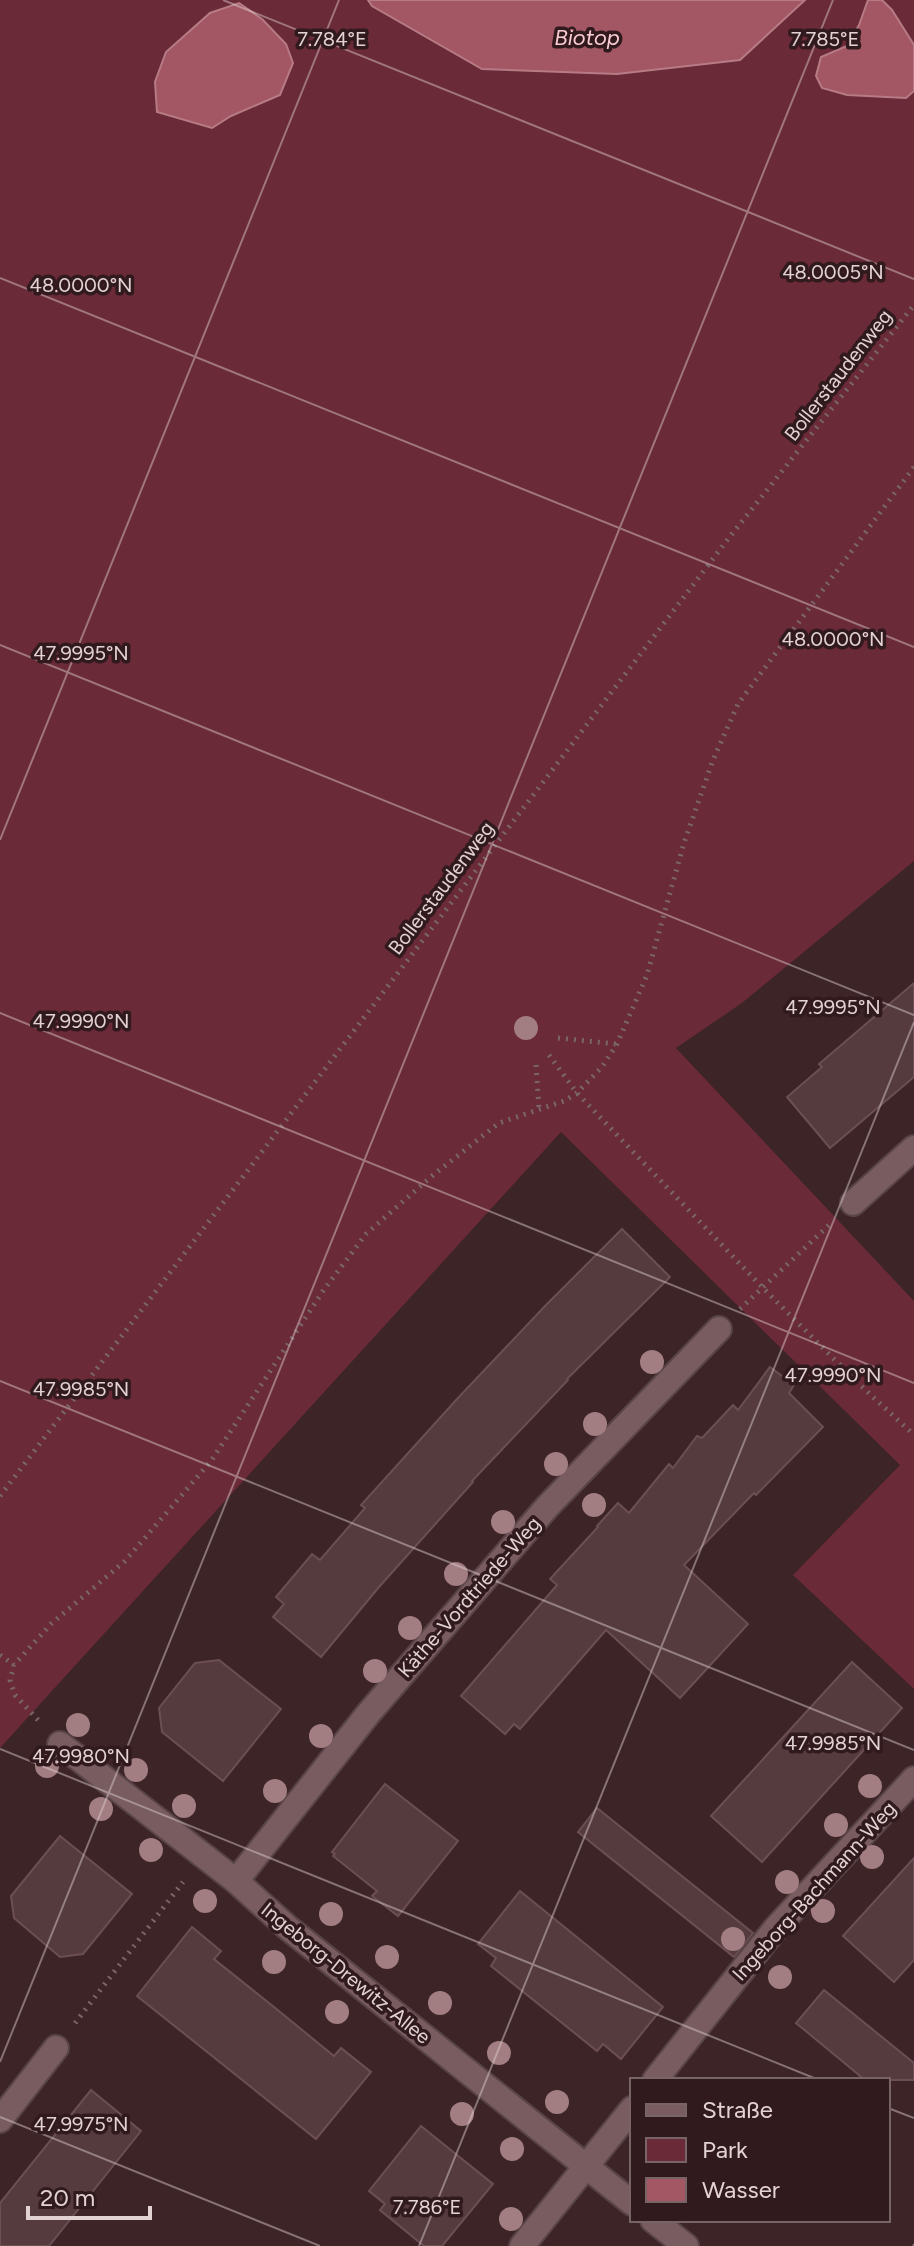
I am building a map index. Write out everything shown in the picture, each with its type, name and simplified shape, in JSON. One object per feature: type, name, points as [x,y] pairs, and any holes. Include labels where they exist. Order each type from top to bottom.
[{"type":"street","points":[[853,1203],[914,1148]]},
{"type":"street","name":"Käthe-Vordtriede-Weg","points":[[236,1881],[368,1714],[547,1507],[719,1329]]},
{"type":"street","name":"Ingeborg-Drewitz-Allee","points":[[60,1744],[236,1881],[287,1927],[630,2201]]},
{"type":"street","name":"Ingeborg-Bachmann-Weg","points":[[657,2078],[776,1928],[914,1779]]},
{"type":"street","points":[[0,2120],[56,2048]]},
{"type":"street","points":[[522,2246],[630,2112]]},
{"type":"street","points":[[656,2222],[686,2246]]},
{"type":"path","name":"Bollerstaudenweg","points":[[0,1496],[728,539],[914,305]]},
{"type":"path","points":[[60,1744],[15,1695],[10,1680],[14,1665],[51,1624],[125,1561],[211,1461],[323,1291],[366,1234],[499,1123],[564,1101],[577,1093],[602,1067],[617,1044],[647,975],[689,829],[713,760],[738,704],[914,467]]},
{"type":"path","points":[[558,1038],[617,1044]]},
{"type":"path","points":[[549,1055],[577,1093],[763,1288],[914,1435]]},
{"type":"path","points":[[536,1065],[539,1109]]},
{"type":"path","points":[[719,1329],[853,1203]]},
{"type":"path","points":[[0,1655],[14,1665]]},
{"type":"path","points":[[56,2048],[203,1855]]},
{"type":"green space","points":[[0,0],[914,0],[914,861],[742,1003],[676,1048],[914,1301],[914,1689],[793,1575],[900,1465],[561,1132],[0,1748]]},
{"type":"water","name":"Biotop","points":[[368,0],[805,0],[740,60],[617,74],[482,69],[372,6]]},
{"type":"water","points":[[868,0],[882,0],[914,45],[914,91],[906,98],[847,95],[822,88],[816,76],[821,57],[847,46]]},
{"type":"water","points":[[239,3],[262,19],[286,44],[293,63],[280,95],[231,116],[212,128],[157,112],[155,82],[166,52],[210,13]]},
{"type":"building","points":[[914,983],[914,1077],[830,1148],[787,1097],[822,1067],[819,1064]]},
{"type":"building","points":[[622,1229],[670,1277],[567,1379],[472,1481],[321,1657],[273,1617],[284,1604],[276,1597],[312,1554],[320,1560],[365,1508],[361,1505],[457,1399]]},
{"type":"building","points":[[770,1367],[794,1385],[789,1393],[823,1427],[684,1565],[748,1624],[680,1698],[606,1630],[520,1729],[514,1724],[505,1734],[461,1696],[557,1585],[550,1579],[618,1503],[629,1513],[669,1464],[673,1468],[697,1436],[702,1438],[733,1405],[738,1410]]},
{"type":"building","points":[[219,1660],[281,1709],[223,1781],[162,1732],[159,1708],[195,1663]]},
{"type":"building","points":[[852,1662],[902,1708],[762,1862],[711,1816]]},
{"type":"building","points":[[385,1784],[458,1841],[398,1916],[372,1896],[377,1891],[332,1852]]},
{"type":"building","points":[[597,1808],[753,1933],[734,1957],[578,1832]]},
{"type":"building","points":[[60,1836],[132,1894],[83,1954],[60,1957],[14,1918],[11,1896]]},
{"type":"building","points":[[914,1858],[914,1960],[894,1982],[843,1936]]},
{"type":"building","points":[[520,1891],[663,2007],[621,2059],[603,2044],[597,2051],[491,1966],[496,1958],[478,1944]]},
{"type":"building","points":[[192,1927],[221,1951],[214,1959],[334,2056],[341,2048],[371,2072],[316,2139],[137,1996]]},
{"type":"building","points":[[824,1990],[914,2063],[914,2080],[863,2078],[796,2023]]},
{"type":"building","points":[[91,2090],[141,2131],[49,2246],[0,2246],[0,2203]]},
{"type":"building","points":[[421,2126],[493,2184],[442,2246],[424,2246],[380,2210],[385,2204],[369,2191]]}]
